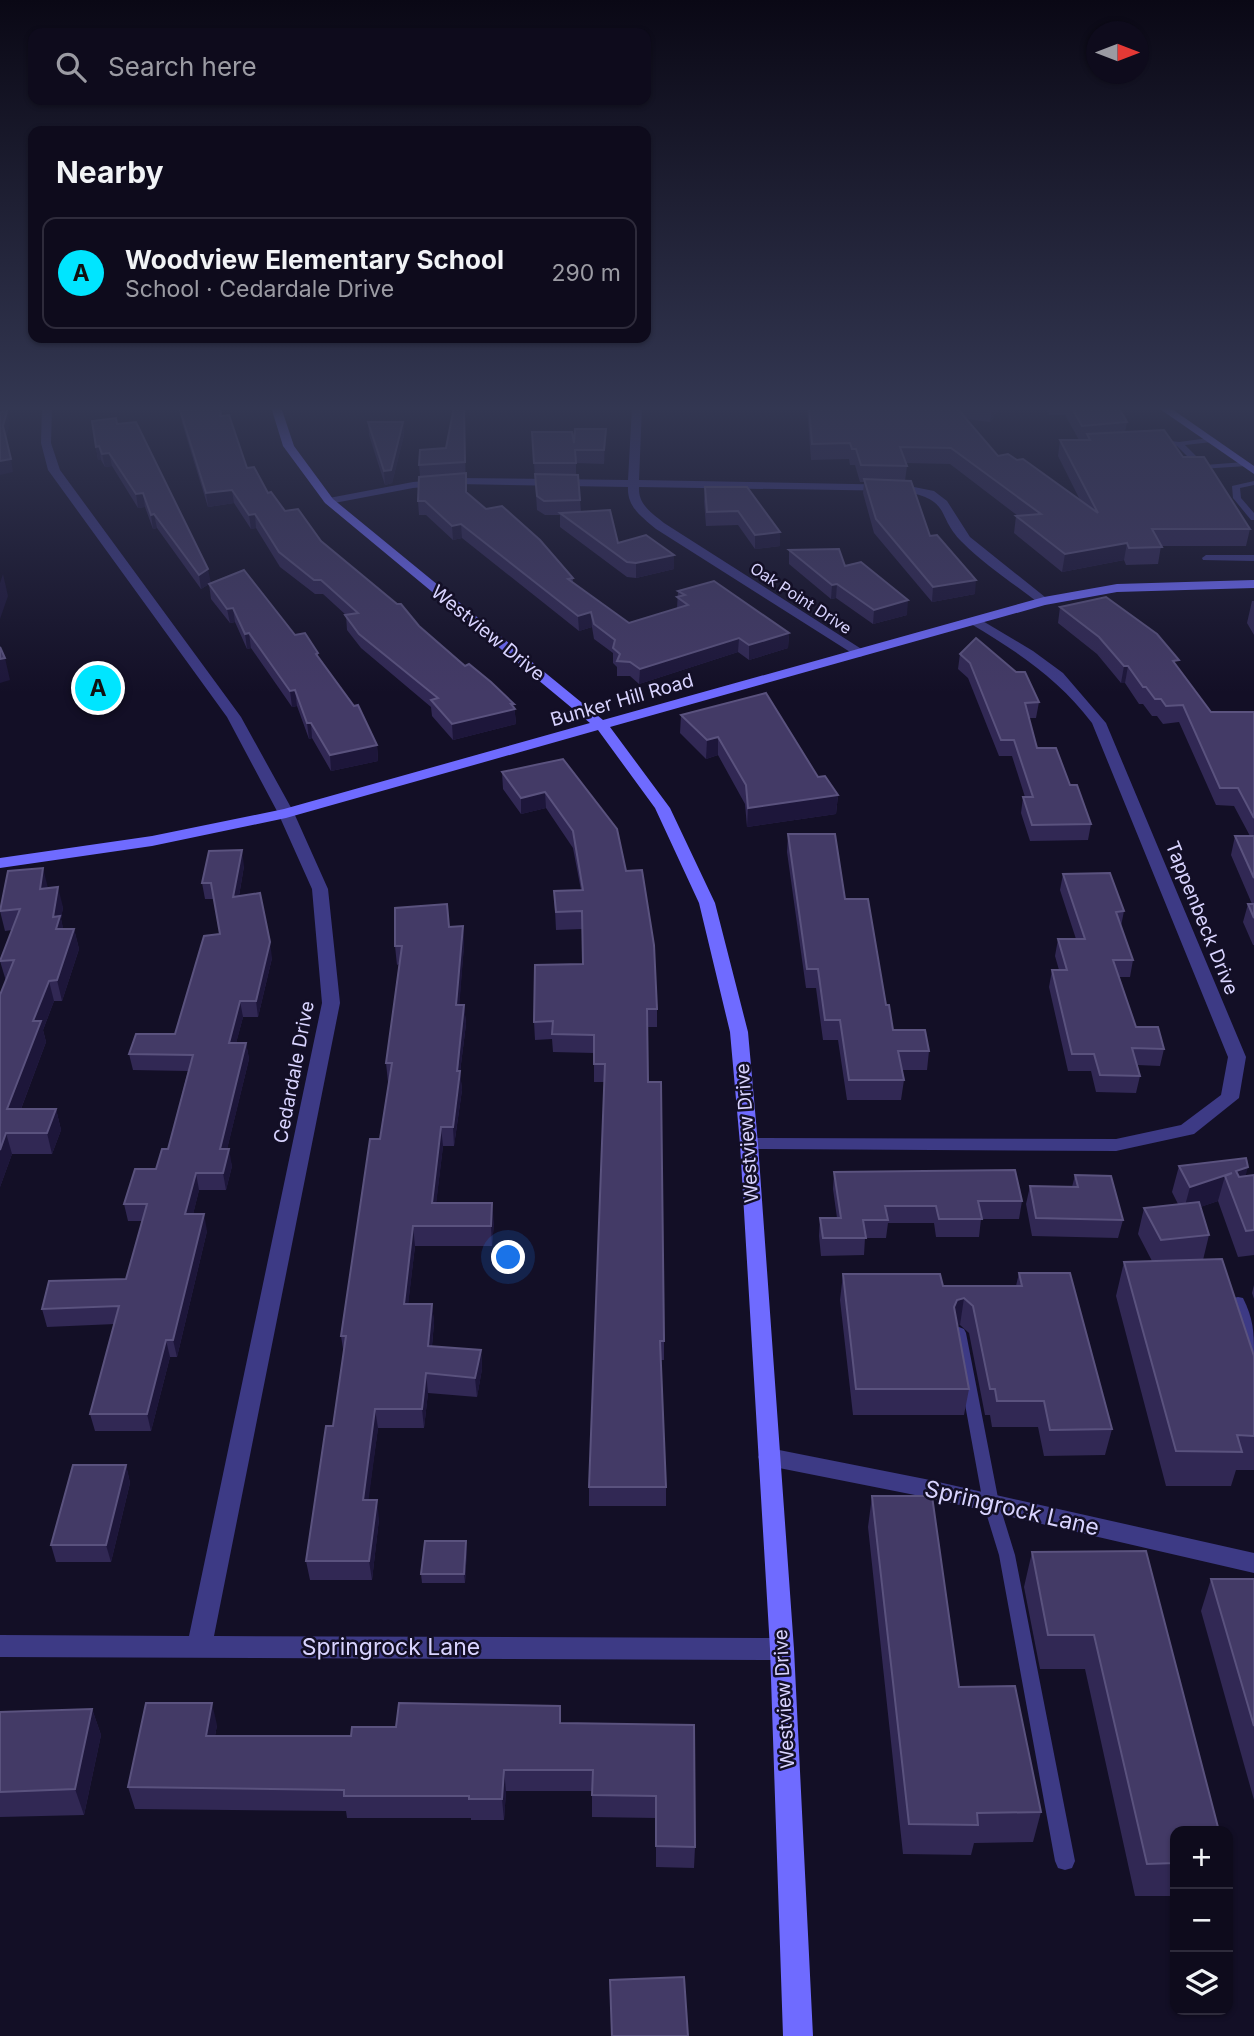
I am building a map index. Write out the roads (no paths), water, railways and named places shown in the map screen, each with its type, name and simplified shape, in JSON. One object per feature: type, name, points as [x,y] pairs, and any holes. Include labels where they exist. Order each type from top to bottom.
[{"type":"main road","name":"Westview Drive","points":[[330,502],[602,726],[662,808],[707,903],[739,1032],[749,1143],[782,1649],[799,2036]]},
{"type":"main road","name":"Bunker Hill Road","points":[[0,863],[152,841],[286,813],[1044,601],[1130,587],[1254,584]]},
{"type":"street","name":"Cedardale Drive","points":[[78,502],[234,717],[286,813],[320,889],[331,1003],[199,1647]]},
{"type":"street","name":"Oak Point Drive","points":[[638,502],[640,510],[660,526],[858,653]]},
{"type":"street","points":[[942,502],[964,539],[1044,601]]},
{"type":"street","name":"Tappenbeck Drive","points":[[749,1143],[1116,1145],[1187,1130],[1230,1098],[1237,1057],[1099,723],[1079,693],[1046,664],[976,621]]},
{"type":"street","name":"Springrock Lane","points":[[769,1457],[991,1503],[1254,1563]]},
{"type":"street","name":"Springrock Lane","points":[[0,1646],[782,1649]]},
{"type":"lane","points":[[1240,502],[1254,518]]},
{"type":"lane","points":[[1206,558],[1254,558]]},
{"type":"lane","points":[[1238,1302],[1254,1347]]},
{"type":"lane","points":[[959,1333],[991,1503],[1007,1555],[1065,1861]]},
{"type":"place","name":"Woodview Elementary School","points":[[98,688]]}]
